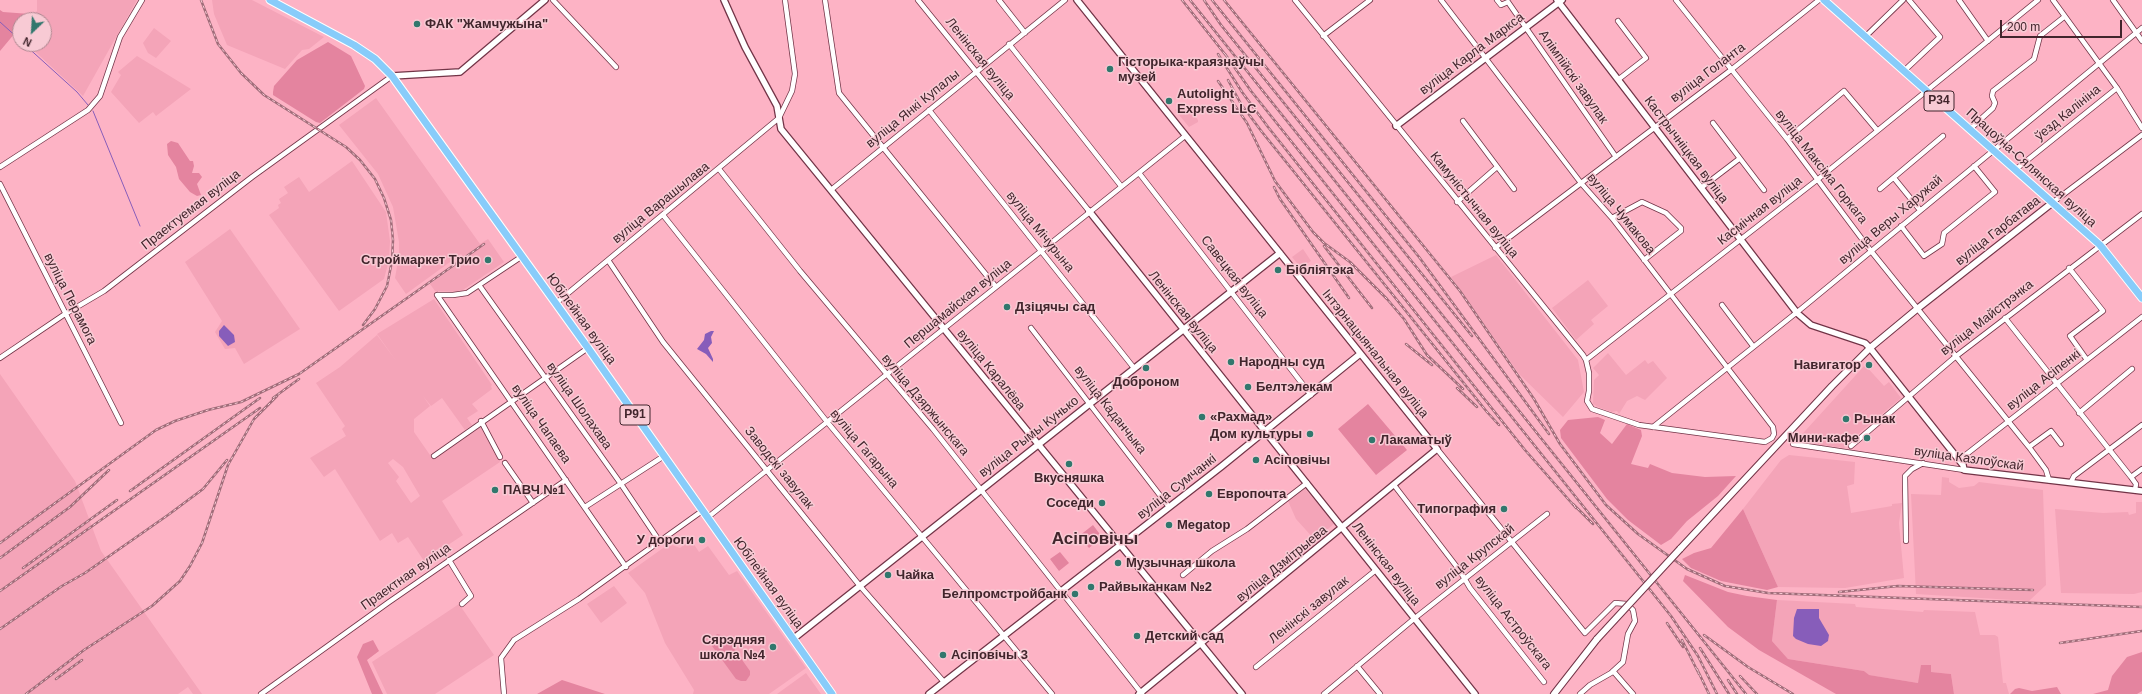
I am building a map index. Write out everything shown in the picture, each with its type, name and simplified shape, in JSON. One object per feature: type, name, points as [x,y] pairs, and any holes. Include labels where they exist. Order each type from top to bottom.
[{"type":"main road","name":"Юбілейная вуліца","points":[[270,0],[354,45],[375,59],[392,76],[588,348],[832,694]]},
{"type":"main road","name":"Працоўна-Сялянская вуліца","points":[[1824,0],[1905,70],[1992,151],[2100,245],[2142,298]]},
{"type":"main road","name":"вуліца Гарбатава","points":[[1554,694],[1598,639],[1680,549],[1832,386],[1870,348],[2052,202]]},
{"type":"street","points":[[0,166],[88,110],[100,96],[120,37],[142,0]]},
{"type":"street","points":[[392,76],[460,72],[544,0]]},
{"type":"street","points":[[553,0],[616,67]]},
{"type":"street","name":"вуліца Каралёва","points":[[724,0],[745,47],[777,106],[781,129],[1120,545],[1202,643],[1242,694]]},
{"type":"street","points":[[779,118],[792,91],[795,74],[784,0]]},
{"type":"street","points":[[825,0],[839,93],[996,287]]},
{"type":"street","name":"Ленінская вуліца","points":[[918,0],[1089,211],[1182,330],[1265,430],[1475,694]]},
{"type":"street","points":[[999,0],[1025,33]]},
{"type":"street","name":"вуліца Янкі Купалы","points":[[831,190],[1065,0]]},
{"type":"street","name":"Інтэрнацыянальная вуліца","points":[[1077,0],[1585,633],[1615,603],[1627,604],[1632,610],[1635,621],[1628,634],[1626,654],[1623,662],[1613,671]]},
{"type":"street","name":"Камуністычная вуліца","points":[[1295,0],[1586,360]]},
{"type":"street","points":[[1324,36],[1370,0]]},
{"type":"street","name":"вуліца Чумакова","points":[[1441,0],[1581,183],[1612,218],[1726,369],[1773,427],[1774,434],[1772,438],[1765,442],[1653,427]]},
{"type":"street","name":"Алімпійскі завулак","points":[[1497,0],[1501,5],[1508,2],[1524,28],[1616,157]]},
{"type":"street","name":"вуліца Максіма Горкага","points":[[1676,0],[1787,139],[1917,309],[2029,447],[2046,470],[2049,480]]},
{"type":"street","name":"вуліца Голанта","points":[[1495,248],[1616,157],[1654,126],[1731,70],[1819,0]]},
{"type":"street","points":[[1866,36],[1904,0]]},
{"type":"street","points":[[1905,70],[1940,37],[1909,0]]},
{"type":"street","points":[[1959,0],[1988,40]]},
{"type":"street","name":"Касмічная вуліца","points":[[1586,360],[1817,180],[2038,0]]},
{"type":"street","points":[[2053,0],[2117,88],[2142,128]]},
{"type":"street","points":[[2113,0],[2142,41]]},
{"type":"street","name":"вуліца Карла Маркса","points":[[1396,126],[1486,59],[1559,1]]},
{"type":"street","name":"Кастрычніцкая вуліца","points":[[1559,1],[1797,312],[1811,324],[1864,343],[1870,348]]},
{"type":"street","points":[[1969,130],[1993,108],[1995,103],[1992,96],[1993,91],[2034,59],[2040,36],[2064,17]]},
{"type":"street","points":[[1618,21],[1649,63]]},
{"type":"street","name":"вуліца Веры Харужай","points":[[1653,427],[1797,312],[2098,62],[2142,28]]},
{"type":"street","points":[[1010,44],[1121,186]]},
{"type":"street","points":[[1619,79],[1646,58]]},
{"type":"street","name":"Праектуемая вуліца","points":[[0,358],[65,314],[104,291],[240,186],[392,76]]},
{"type":"street","name":"ўезд Калініна","points":[[2015,170],[2117,88]]},
{"type":"street","points":[[1787,139],[1844,91],[1877,130]]},
{"type":"street","name":"вуліца Мічурына","points":[[929,110],[1134,368]]},
{"type":"street","name":"вуліца Варашылава","points":[[555,304],[779,118]]},
{"type":"street","points":[[1463,121],[1514,189]]},
{"type":"street","points":[[1713,123],[1764,190]]},
{"type":"street","name":"вуліца Гарбатава","points":[[2052,202],[2142,135]]},
{"type":"street","name":"Першамайская вуліца","points":[[707,518],[945,330],[1089,211],[1185,136]]},
{"type":"street","points":[[1880,189],[1943,136]]},
{"type":"street","points":[[1701,188],[1739,159]]},
{"type":"street","points":[[1901,226],[1924,256],[1942,244],[1944,233],[1995,192],[1974,166]]},
{"type":"street","points":[[1457,202],[1497,167]]},
{"type":"street","name":"вуліца Дзяржынскага","points":[[719,169],[933,429],[1062,590],[1141,694]]},
{"type":"street","name":"Савецкая вуліца","points":[[1139,173],[1311,394]]},
{"type":"street","points":[[1894,178],[1920,210]]},
{"type":"street","name":"вуліца Перамога","points":[[0,184],[121,423]]},
{"type":"street","points":[[1612,218],[1642,202],[1666,212],[1681,228],[1681,231],[1644,260]]},
{"type":"street","name":"вуліца Майстрэнка","points":[[1851,446],[1955,357],[2069,268],[2142,214]]},
{"type":"street","name":"вуліца Гагарына","points":[[663,215],[828,423],[923,536],[1003,637],[1052,694]]},
{"type":"street","name":"вуліца Рымы Кунько","points":[[793,639],[980,489],[1280,253]]},
{"type":"street","points":[[479,285],[521,257]]},
{"type":"street","name":"Заводскі завулак","points":[[608,260],[663,342],[860,586],[944,682]]},
{"type":"street","points":[[2069,268],[2103,311],[2070,336],[2087,360]]},
{"type":"street","name":"вуліца Чапаева","points":[[479,285],[467,293],[437,295],[626,567]]},
{"type":"street","name":"вуліца Шолахава","points":[[479,285],[621,484],[660,542]]},
{"type":"street","points":[[1722,305],[1753,346]]},
{"type":"street","name":"вуліца Асіпенкі","points":[[1959,460],[2142,317]]},
{"type":"street","points":[[2005,318],[2079,413],[2110,449],[2136,484],[2135,490]]},
{"type":"street","name":"вуліца Каданчыка","points":[[1031,328],[1090,402],[1169,507]]},
{"type":"street","points":[[434,456],[588,348]]},
{"type":"street","points":[[1870,348],[1909,395],[1963,465],[1964,470]]},
{"type":"street","name":"вуліца Сумчанкі","points":[[929,694],[1169,507],[1360,354]]},
{"type":"street","points":[[1586,360],[1589,373],[1589,391],[1587,401],[1592,409],[1639,425],[1653,427]]},
{"type":"street","points":[[2079,413],[2132,369]]},
{"type":"street","points":[[481,422],[500,457]]},
{"type":"street","points":[[2071,482],[2074,476],[2142,425]]},
{"type":"street","points":[[2029,447],[2051,431],[2062,444]]},
{"type":"street","name":"вуліца Казлоўскай","points":[[1793,444],[1964,470],[2142,491]]},
{"type":"street","name":"вуліца Дзмітрыева","points":[[1141,694],[1437,449]]},
{"type":"street","points":[[585,507],[664,456]]},
{"type":"street","points":[[505,463],[533,503]]},
{"type":"street","points":[[1906,541],[1905,476],[1912,469],[1923,463]]},
{"type":"street","points":[[2131,477],[2142,469]]},
{"type":"street","name":"Праектная вуліца","points":[[261,694],[449,560],[566,480]]},
{"type":"street","points":[[1183,575],[1212,551],[1247,529],[1307,483]]},
{"type":"street","name":"вуліца Астроўскага","points":[[1394,485],[1544,682]]},
{"type":"street","points":[[504,694],[501,658],[514,640],[626,567],[702,511]]},
{"type":"street","name":"вуліца Крупскай","points":[[1324,694],[1464,578],[1547,514]]},
{"type":"street","points":[[449,560],[471,596],[462,604]]},
{"type":"street","name":"Ленінскі завулак","points":[[1256,667],[1376,570]]},
{"type":"street","points":[[1357,666],[1380,694]]},
{"type":"street","points":[[1580,694],[1590,684],[1613,671],[1633,694]]},
{"type":"shaded area","points":[[37,0],[137,0],[83,96],[36,52],[52,52],[52,12],[36,12]]},
{"type":"shaded area","points":[[212,0],[252,0],[324,37],[309,49],[302,50],[285,69],[227,45],[214,14]]},
{"type":"shaded area","points":[[0,10],[3,12],[12,13],[12,37],[0,51]]},
{"type":"shaded area","points":[[154,28],[171,41],[156,58],[148,53],[143,43]]},
{"type":"shaded area","points":[[328,42],[351,56],[365,86],[364,89],[320,123],[273,95],[273,92],[274,86],[297,60]]},
{"type":"shaded area","points":[[137,56],[191,89],[156,116],[153,112],[139,123],[111,92],[121,75],[118,72]]},
{"type":"shaded area","points":[[376,98],[480,244],[488,239],[504,262],[460,292],[435,291],[430,284],[465,259],[461,254],[406,294],[395,278],[399,255],[399,242],[393,207],[378,174],[339,125]]},
{"type":"shaded area","points":[[1184,103],[1198,120],[1198,122],[1189,127],[1175,110]]},
{"type":"shaded area","points":[[171,141],[178,143],[190,161],[193,161],[194,166],[192,173],[199,173],[202,177],[197,184],[201,195],[197,196],[190,192],[179,179],[176,167],[168,155],[167,144]]},
{"type":"shaded area","points":[[352,161],[386,212],[390,241],[389,260],[384,279],[339,311],[269,215],[279,208],[278,205],[281,203],[279,199],[288,193],[284,187],[299,177],[309,192]]},
{"type":"shaded area","points":[[230,229],[300,329],[244,364],[235,348],[225,349],[215,332],[222,321],[185,262]]},
{"type":"shaded area","points":[[1303,249],[1311,261],[1301,268],[1292,257]]},
{"type":"shaded area","points":[[1496,255],[1578,360],[1584,392],[1563,417],[1520,375],[1451,277]]},
{"type":"shaded area","points":[[1588,280],[1608,306],[1591,320],[1594,324],[1576,340],[1552,308]]},
{"type":"shaded area","points":[[434,299],[492,385],[492,389],[472,404],[478,411],[467,418],[472,425],[465,430],[442,398],[431,406],[423,396],[430,406],[414,419],[414,432],[430,455],[479,423],[500,462],[442,501],[463,535],[424,561],[408,537],[398,543],[392,533],[380,541],[335,469],[324,477],[310,458],[346,436],[342,429],[345,426],[316,383],[340,367],[377,335],[397,362],[377,334]],"holes":[[[393,459],[403,467],[420,496],[411,503],[396,481],[399,477],[388,463]]]},
{"type":"shaded area","points":[[224,325],[234,335],[235,342],[228,346],[219,336],[219,331]]},
{"type":"shaded area","points":[[714,331],[711,337],[712,343],[708,348],[713,362],[706,354],[697,349],[704,340],[705,334]]},
{"type":"shaded area","points":[[1608,353],[1626,375],[1645,360],[1648,364],[1653,361],[1667,378],[1645,400],[1637,396],[1627,401],[1619,414],[1617,411],[1612,412],[1598,407],[1593,404],[1594,380],[1599,375],[1593,368]]},
{"type":"shaded area","name":"Рынак","points":[[1865,365],[1884,386],[1889,382],[1901,398],[1851,440],[1844,448],[1796,441]]},
{"type":"shaded area","points":[[0,374],[75,481],[101,551],[202,694],[193,694],[188,687],[178,694],[0,694]]},
{"type":"shaded area","name":"Лакаматыў","points":[[1368,404],[1407,450],[1376,475],[1338,429]]},
{"type":"shaded area","points":[[1598,417],[1605,420],[1600,433],[1612,444],[1627,424],[1641,430],[1642,436],[1631,464],[1648,468],[1650,464],[1672,473],[1705,477],[1736,476],[1718,496],[1687,521],[1671,539],[1661,545],[1628,520],[1607,499],[1561,438],[1560,430],[1568,420]]},
{"type":"shaded area","points":[[1789,455],[1855,462],[1854,484],[1847,486],[1851,513],[1902,503],[1899,523],[1904,578],[1845,588],[1778,587],[1743,509],[1781,460]]},
{"type":"shaded area","points":[[1942,477],[1949,478],[1949,482],[1959,488],[1974,486],[1979,482],[2043,490],[2046,585],[2029,601],[1916,594],[1911,494],[1941,495]]},
{"type":"shaded area","points":[[1304,488],[1335,523],[1315,540],[1296,519],[1288,501]]},
{"type":"shaded area","points":[[2136,502],[2142,502],[2142,592],[2134,594],[2061,593],[2055,509],[2103,513],[2128,512],[2129,515],[2136,513]]},
{"type":"shaded area","points":[[1743,509],[1778,587],[1767,590],[1721,581],[1691,568],[1682,559],[1694,553],[1711,548]]},
{"type":"shaded area","points":[[1093,525],[1102,537],[1089,548],[1079,536]]},
{"type":"shaded area","points":[[691,540],[699,552],[708,546],[729,575],[737,571],[806,668],[769,694],[693,694],[694,690],[665,643],[645,593],[628,573],[666,546],[668,548],[672,545],[680,548]]},
{"type":"shaded area","points":[[1060,552],[1069,563],[1059,571],[1050,559]]},
{"type":"shaded area","points":[[1685,575],[1728,592],[1777,600],[1772,641],[1788,659],[1864,671],[1869,675],[1918,683],[1921,665],[1931,665],[1931,672],[1951,674],[1954,694],[1836,694],[1759,650],[1728,627],[1683,581]]},
{"type":"shaded area","points":[[614,586],[627,603],[601,623],[587,604]]},
{"type":"shaded area","points":[[1777,600],[1855,604],[1856,607],[1923,612],[1924,610],[1975,612],[1980,635],[1995,635],[1998,637],[2003,683],[2006,683],[2009,694],[1954,694],[1951,674],[1930,672],[1931,666],[1918,683],[1868,675],[1864,671],[1788,659],[1772,641]]},
{"type":"shaded area","points":[[459,604],[494,655],[435,694],[387,694],[372,662]]},
{"type":"shaded area","points":[[1797,609],[1819,609],[1819,618],[1829,635],[1828,641],[1821,646],[1808,644],[1796,639],[1793,636],[1794,618]]},
{"type":"shaded area","points":[[717,634],[725,636],[750,671],[750,675],[746,681],[736,679],[712,646],[712,640]]},
{"type":"shaded area","points":[[373,640],[379,651],[367,660],[383,694],[372,694],[357,657],[363,644]]},
{"type":"shaded area","points":[[2142,652],[2142,691],[2137,694],[2093,694],[2108,690],[2112,676],[2127,657]]},
{"type":"shaded area","points":[[806,673],[821,694],[777,694]]},
{"type":"shaded area","points":[[562,680],[605,694],[537,694]]},
{"type":"shaded area","points":[[2057,687],[2061,694],[2010,694],[2015,689],[2019,688],[2032,691]]},
{"type":"waterway","points":[[0,22],[12,33]]},
{"type":"waterway","points":[[33,52],[77,92],[88,105]]},
{"type":"waterway","points":[[93,111],[140,226]]},
{"type":"railway","points":[[201,0],[218,44],[241,73],[264,95],[346,147],[360,160],[375,179],[384,198],[391,220],[393,240],[392,261],[387,286],[375,309],[363,325]]},
{"type":"railway","points":[[1182,0],[1228,58]]},
{"type":"railway","points":[[1190,0],[1746,694]]},
{"type":"railway","points":[[1204,0],[1221,25],[1472,336]]},
{"type":"railway","points":[[1212,0],[1419,257],[1549,434]]},
{"type":"railway","points":[[1224,0],[1460,291],[1534,399],[1560,444],[1606,505],[1638,534],[1687,569],[1725,586],[1768,593],[2142,607]]},
{"type":"railway","points":[[1218,54],[1242,92],[1268,127],[1525,450],[1576,508]]},
{"type":"railway","points":[[1225,54],[1251,91],[1671,616],[1698,656],[1717,694]]},
{"type":"railway","points":[[1228,80],[1241,104],[1262,132],[1499,425]]},
{"type":"railway","points":[[1218,81],[1247,123],[1275,181],[1313,232],[1324,243],[1350,262],[1387,299],[1404,319],[1427,355],[1463,389]]},
{"type":"railway","points":[[1274,187],[1280,199],[1349,298]]},
{"type":"railway","points":[[0,543],[156,430],[175,421],[208,410],[241,402],[299,374],[484,244]]},
{"type":"railway","points":[[1324,246],[1372,308]]},
{"type":"railway","points":[[1406,344],[1432,365]]},
{"type":"railway","points":[[273,398],[299,379]]},
{"type":"railway","points":[[1457,388],[1477,407]]},
{"type":"railway","points":[[26,694],[84,650],[152,606],[180,581],[202,543],[228,465],[254,419],[277,396]]},
{"type":"railway","points":[[130,491],[260,398]]},
{"type":"railway","points":[[0,591],[260,408]]},
{"type":"railway","points":[[0,629],[62,586],[85,573],[203,489],[227,460]]},
{"type":"railway","points":[[0,558],[70,507],[109,470]]},
{"type":"railway","points":[[23,568],[117,500]]},
{"type":"railway","points":[[1573,504],[1593,524]]},
{"type":"railway","points":[[1839,592],[1898,586],[2033,590]]},
{"type":"railway","points":[[1667,623],[1683,647]]},
{"type":"railway","points":[[2060,643],[2142,631]]},
{"type":"railway","points":[[1704,635],[1748,667],[1793,694]]},
{"type":"railway","points":[[1682,640],[1699,674]]},
{"type":"railway","points":[[1700,648],[1729,694]]},
{"type":"railway","points":[[56,679],[82,660]]},
{"type":"railway","points":[[1697,669],[1709,694]]},
{"type":"railway","points":[[1740,676],[1757,694]]},
{"type":"railway","points":[[1728,680],[1737,694]]},
{"type":"place","name":"ФАК \"Жамчужына\"","points":[[417,24]]},
{"type":"place","name":"Гісторыка-краязнаўчы музей","points":[[1110,69]]},
{"type":"place","name":"Autolight Express LLC","points":[[1169,101]]},
{"type":"place","name":"Строймаркет Трио","points":[[488,260]]},
{"type":"place","name":"Бібліятэка","points":[[1278,270]]},
{"type":"place","name":"Дзіцячы сад","points":[[1007,307]]},
{"type":"place","name":"Народны суд","points":[[1231,362]]},
{"type":"place","name":"Навигатор","points":[[1869,365]]},
{"type":"place","name":"Доброном","points":[[1146,368]]},
{"type":"place","name":"Белтэлекам","points":[[1248,387]]},
{"type":"place","name":"«Рахмад»","points":[[1202,417]]},
{"type":"place","name":"Рынак","points":[[1846,419]]},
{"type":"place","name":"Дом культуры","points":[[1310,434]]},
{"type":"place","name":"Мини-кафе","points":[[1867,438]]},
{"type":"place","name":"Лакаматыў","points":[[1372,440]]},
{"type":"place","name":"Асіповічы","points":[[1256,460]]},
{"type":"place","name":"Вкусняшка","points":[[1069,464]]},
{"type":"place","name":"ПАВЧ №1","points":[[495,490]]},
{"type":"place","name":"Европочта","points":[[1209,494]]},
{"type":"place","name":"Соседи","points":[[1102,503]]},
{"type":"place","name":"Типография","points":[[1504,509]]},
{"type":"place","name":"Megatop","points":[[1169,525]]},
{"type":"place","name":"У дороги","points":[[702,540]]},
{"type":"place","name":"Музычная школа","points":[[1118,563]]},
{"type":"place","name":"Чайка","points":[[888,575]]},
{"type":"place","name":"Райвыканкам №2","points":[[1091,587]]},
{"type":"place","name":"Белпромстройбанк","points":[[1075,594]]},
{"type":"place","name":"Детский сад","points":[[1137,636]]},
{"type":"place","name":"Сярэдняя школа №4","points":[[773,647]]},
{"type":"place","name":"Асіповічы 3","points":[[943,655]]},
{"type":"district","name":"Асіповічы","points":[[1095,539]]}]
